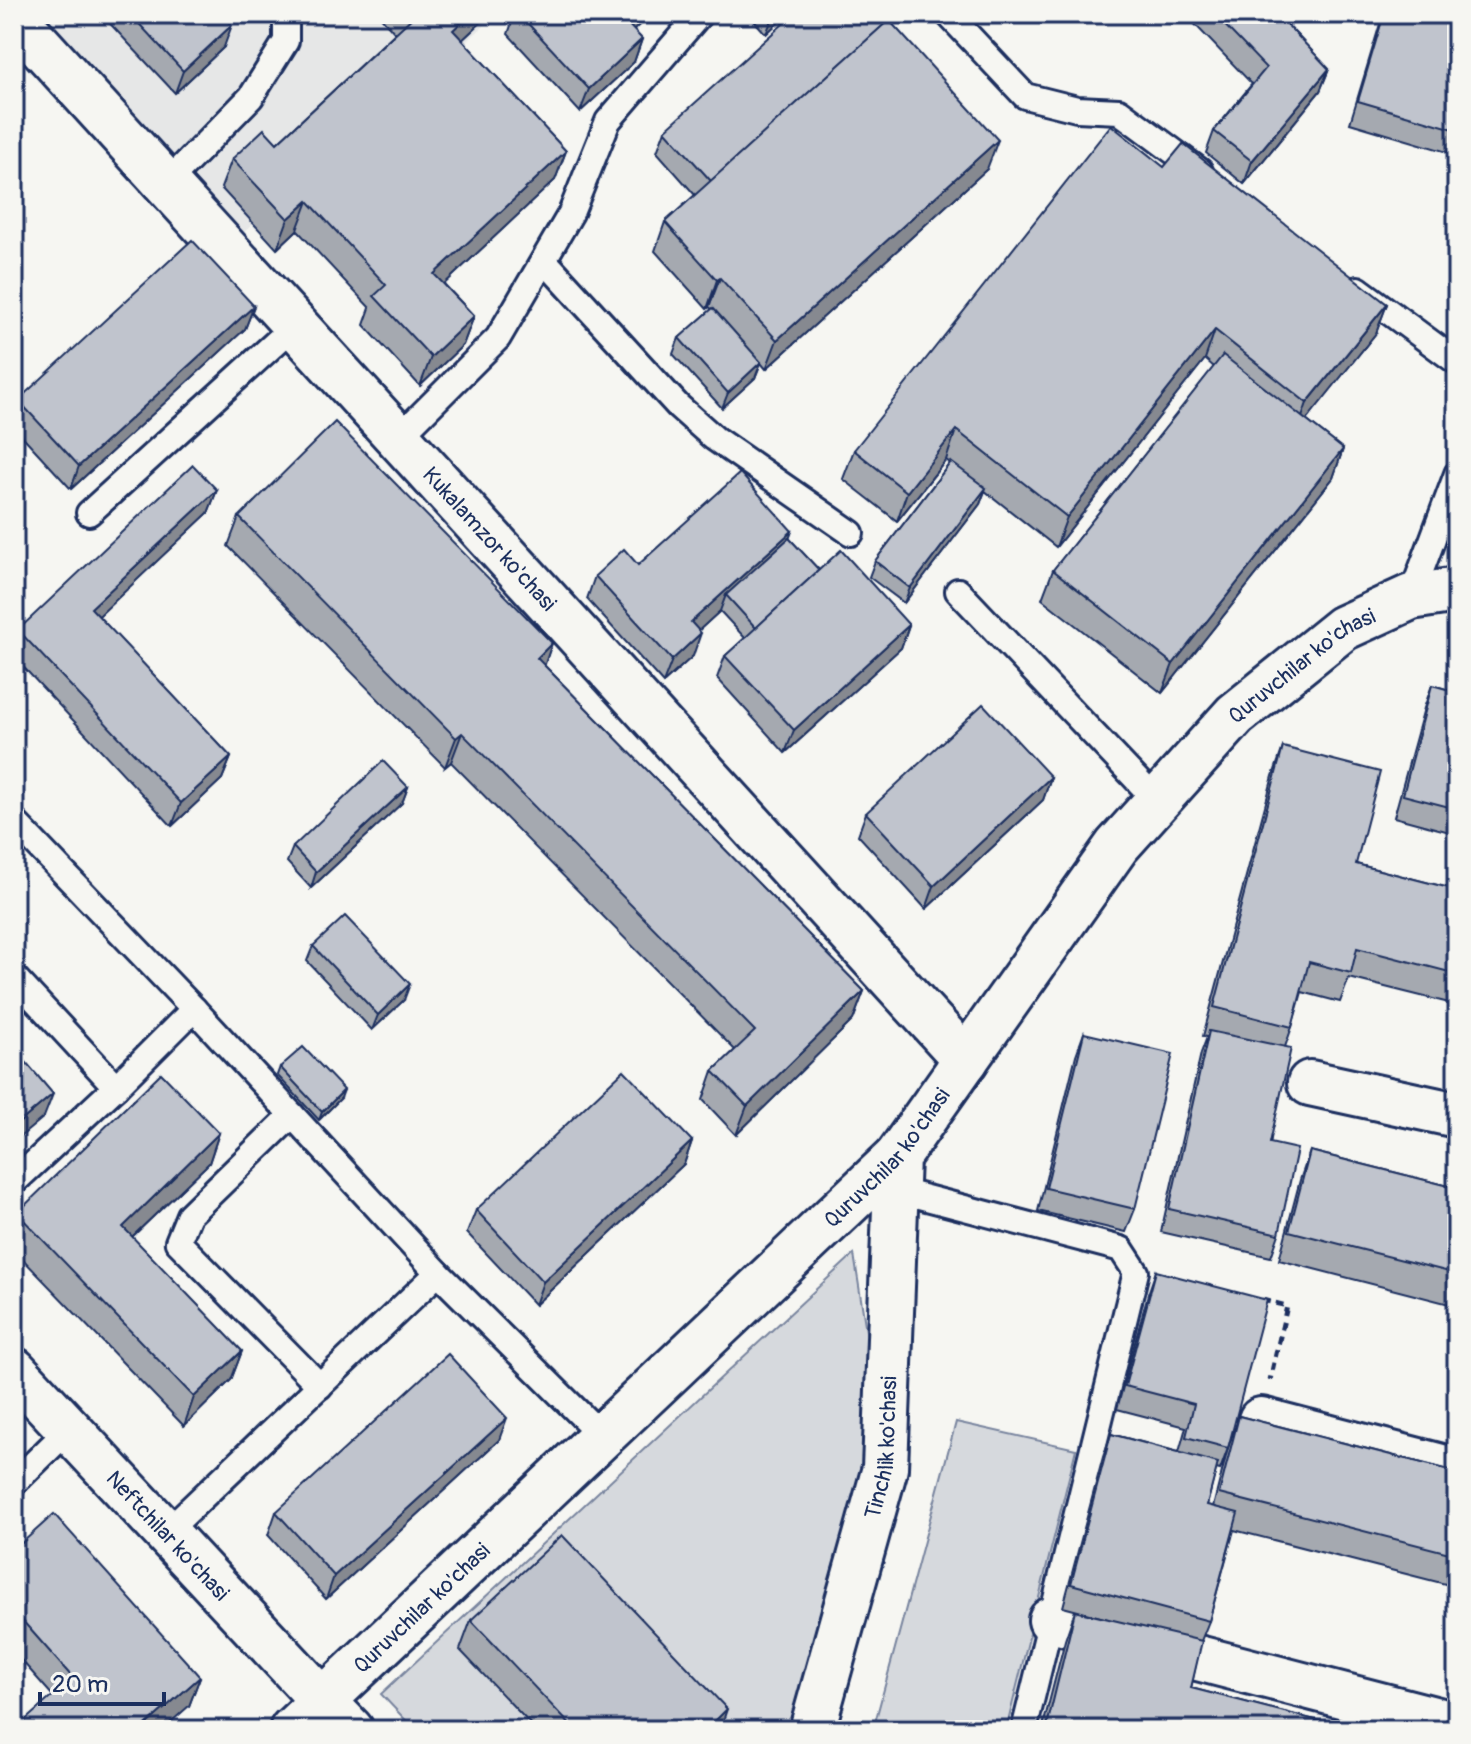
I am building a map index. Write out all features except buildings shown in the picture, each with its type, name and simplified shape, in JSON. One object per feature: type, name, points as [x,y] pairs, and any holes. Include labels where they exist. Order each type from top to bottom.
[{"type":"street","name":"Kukalamzor ko'chasi","points":[[14,17],[966,1060]]},
{"type":"street","name":"Quruvchilar ko'chasi","points":[[322,1720],[602,1436],[897,1173],[966,1060],[1117,846],[1235,715],[1343,628],[1411,597],[1457,590]]},
{"type":"street","points":[[1310,1083],[1457,1115]]},
{"type":"street","name":"Tinchlik ko'chasi","points":[[812,1730],[885,1468],[897,1173]]},
{"type":"street","name":"Neftchilar ko'chasi","points":[[14,1370],[166,1532],[322,1720]]},
{"type":"street","points":[[1261,1420],[1457,1471]]},
{"type":"street","points":[[1051,1620],[1457,1725]]},
{"type":"lane","points":[[166,184],[251,97],[286,41],[286,14]]},
{"type":"lane","points":[[398,438],[498,338],[571,213],[608,121],[700,14]]},
{"type":"lane","points":[[948,14],[1025,96],[1077,109],[1119,111],[1219,185]]},
{"type":"lane","points":[[544,260],[678,406],[705,430],[851,533]]},
{"type":"lane","points":[[1344,278],[1457,362]]},
{"type":"lane","points":[[89,513],[295,325]]},
{"type":"lane","points":[[1411,597],[1457,474]]},
{"type":"lane","points":[[958,591],[1157,801]]},
{"type":"lane","points":[[14,821],[194,1009],[438,1273],[602,1436]]},
{"type":"lane","points":[[14,977],[116,1087]]},
{"type":"lane","points":[[14,1182],[194,1009]]},
{"type":"lane","points":[[292,1115],[189,1215],[178,1242],[320,1386]]},
{"type":"lane","points":[[897,1173],[1121,1249],[1136,1272],[1024,1730]]},
{"type":"lane","points":[[166,1532],[438,1273]]},
{"type":"lane","points":[[14,1483],[69,1429]]},
{"type":"path","points":[[1257,1299],[1287,1306],[1261,1420]]},
{"type":"shaded area","points":[[37,14],[498,14],[243,233]]},
{"type":"shaded area","points":[[854,1254],[886,1460],[811,1730],[415,1730],[381,1694]]},
{"type":"shaded area","points":[[956,1422],[1076,1449],[1006,1730],[873,1730]]}]
